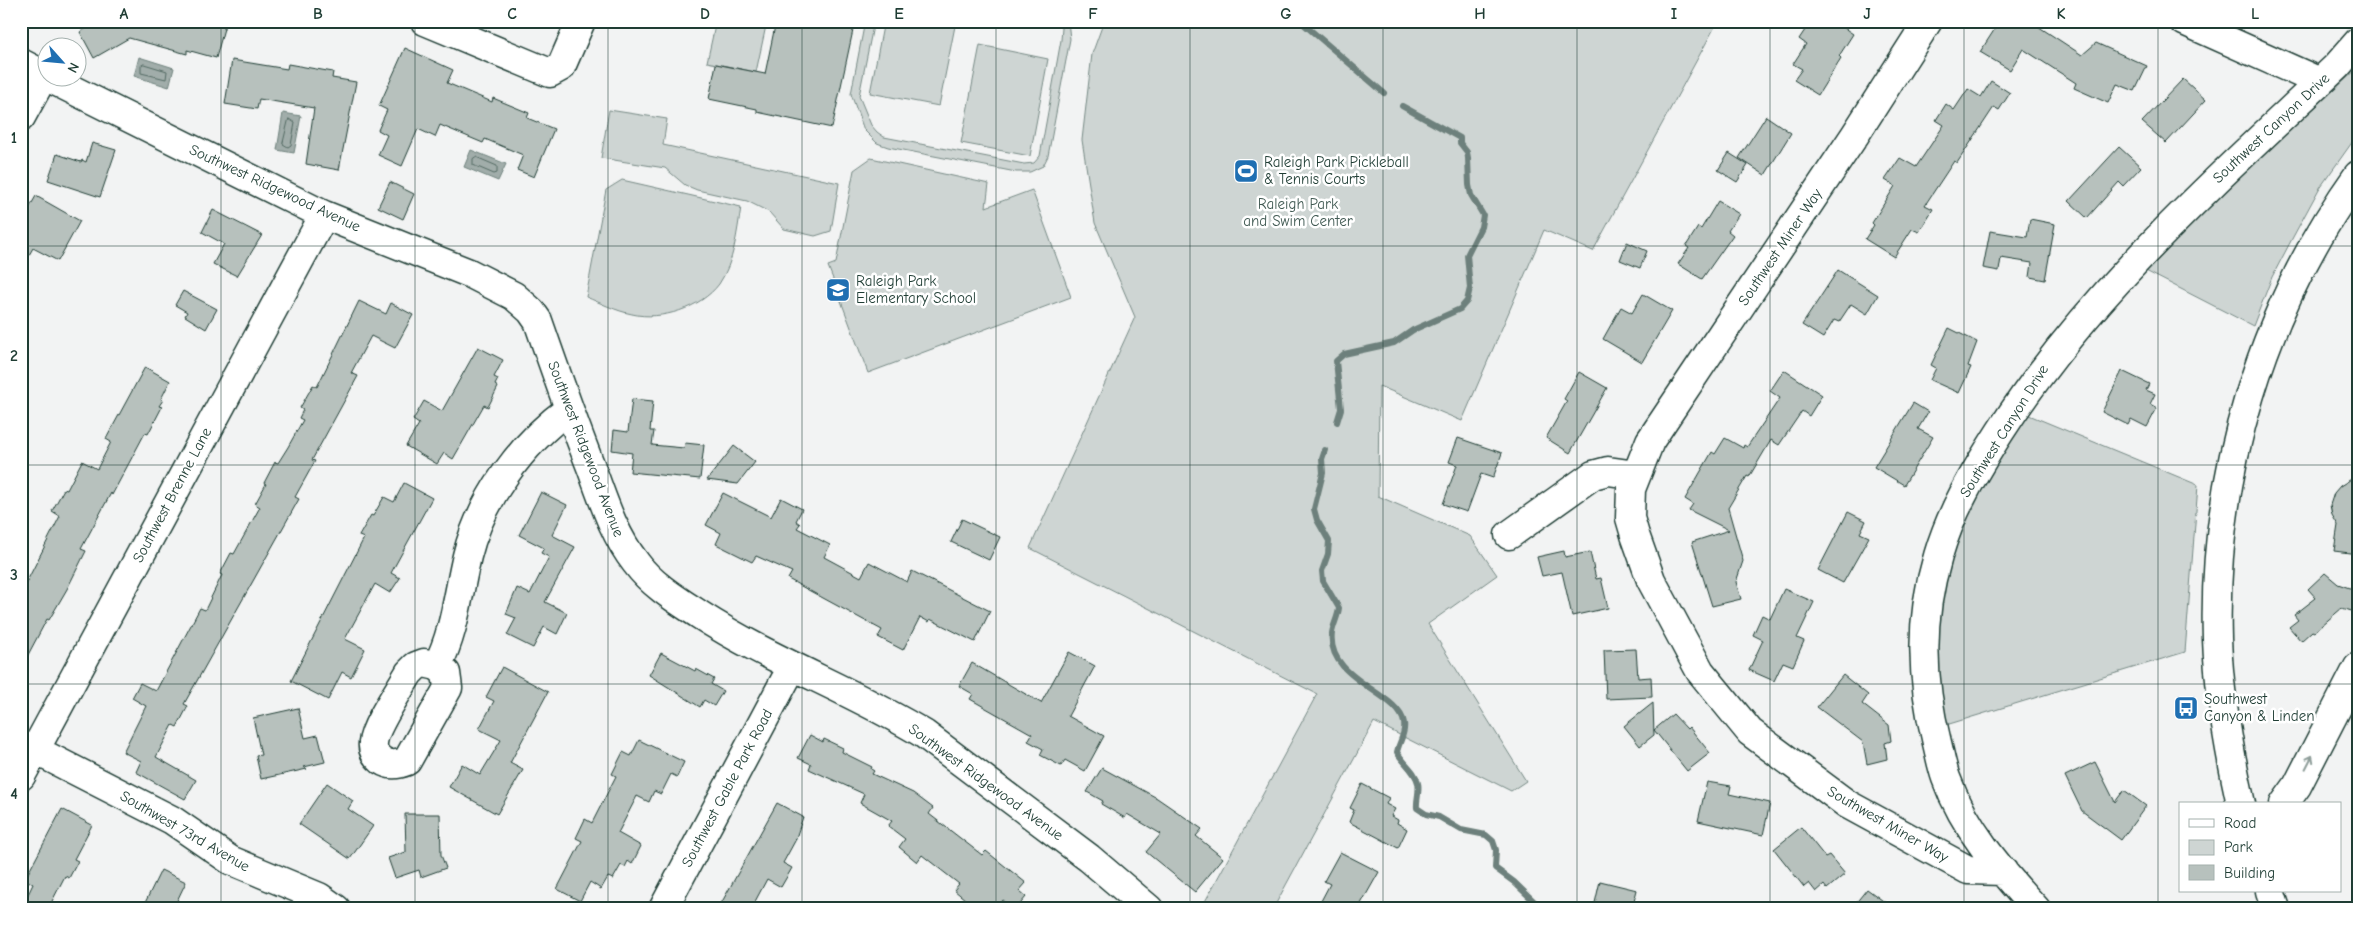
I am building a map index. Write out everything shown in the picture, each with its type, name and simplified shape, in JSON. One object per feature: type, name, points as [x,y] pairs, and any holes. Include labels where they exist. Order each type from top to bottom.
[{"type":"street","points":[[425,21],[550,73],[561,67],[581,21]]},
{"type":"street","name":"Southwest Miner Way","points":[[1928,21],[1850,143],[1660,426],[1644,454],[1631,489],[1630,518],[1651,580],[1700,671],[1750,732],[1847,804],[1968,870],[2003,871]]},
{"type":"street","points":[[2184,21],[2320,82]]},
{"type":"street","name":"Southwest Canyon Drive","points":[[2036,909],[2003,871],[1966,818],[1946,778],[1928,706],[1925,686],[1924,641],[1928,596],[1939,554],[1958,505],[1982,460],[2024,395],[2058,348],[2158,238],[2320,82],[2358,42]]},
{"type":"street","points":[[21,117],[38,78]]},
{"type":"street","name":"Southwest Ridgewood Avenue","points":[[70,88],[324,215],[470,272],[524,303],[538,321],[612,521],[635,562],[646,576],[671,596],[717,626],[792,667],[900,719],[924,734],[1076,847],[1149,909]]},
{"type":"street","points":[[2241,802],[2230,754],[2217,639],[2224,515],[2234,453],[2253,383],[2269,337],[2292,284],[2319,235],[2358,175]]},
{"type":"street","name":"Southwest Brenne Lane","points":[[21,776],[324,215]]},
{"type":"street","points":[[437,666],[448,641],[467,554],[487,507],[522,452],[546,426],[569,409]]},
{"type":"street","points":[[1509,535],[1593,474],[1615,471],[1636,475]]},
{"type":"street","name":"Southwest Gable Park Road","points":[[662,909],[792,667]]},
{"type":"street","points":[[2285,802],[2351,695],[2358,667]]},
{"type":"street","name":"Southwest 73rd Avenue","points":[[35,750],[172,820],[230,860],[319,897],[336,909]]},
{"type":"street","points":[[2270,892],[2276,909]]},
{"type":"green space","points":[[716,21],[767,21],[756,72],[707,62]]},
{"type":"green space","points":[[865,21],[874,21],[859,96],[871,125],[877,132],[884,137],[1024,164],[1034,163],[1040,156],[1061,40],[1062,28],[1057,21],[1068,21],[1070,39],[1048,156],[1043,166],[1030,172],[1016,172],[888,147],[877,143],[864,130],[851,94]]},
{"type":"green space","points":[[884,21],[956,21],[939,106],[870,93]]},
{"type":"green space","name":"Raleigh Park and Swim Center","points":[[1104,21],[1718,21],[1593,251],[1544,230],[1462,421],[1379,386],[1378,496],[1470,536],[1497,575],[1428,624],[1526,781],[1511,791],[1374,722],[1273,909],[1201,909],[1317,694],[1030,548],[1135,317],[1095,223],[1082,140],[1092,54]]},
{"type":"green space","points":[[980,45],[1048,59],[1030,156],[961,143]]},
{"type":"green space","points":[[2358,68],[2358,134],[2319,189],[2272,277],[2253,326],[2140,268]]},
{"type":"green space","points":[[609,110],[667,119],[663,145],[839,183],[831,231],[815,236],[784,229],[769,212],[747,201],[697,190],[685,185],[665,168],[601,158]]},
{"type":"green space","points":[[871,158],[989,184],[986,207],[1032,190],[1071,297],[868,373],[835,285],[832,284],[833,279],[828,266],[836,263],[854,170]]},
{"type":"green space","points":[[622,180],[741,207],[734,247],[728,266],[719,284],[702,300],[680,311],[655,316],[643,316],[620,311],[586,297],[606,190]]},
{"type":"green space","points":[[2024,413],[2198,485],[2185,652],[1946,725],[1936,665],[1934,630],[1955,533]]},
{"type":"water","points":[[139,57],[174,68],[169,87],[134,76]]},
{"type":"water","points":[[283,113],[301,116],[294,153],[277,150]]},
{"type":"water","points":[[471,150],[506,164],[498,181],[464,167]]},
{"type":"building","points":[[98,21],[226,21],[216,58],[187,50],[187,54],[129,38],[94,58],[88,47],[88,38],[83,38],[80,32]]},
{"type":"building","points":[[776,21],[855,21],[832,128],[757,112],[757,109],[709,99],[716,64],[765,74]]},
{"type":"building","points":[[1811,21],[1834,21],[1853,34],[1839,56],[1841,58],[1818,95],[1794,80],[1802,69],[1793,64],[1806,44],[1799,39]]},
{"type":"building","points":[[2000,21],[2030,21],[2082,55],[2096,43],[2147,66],[2135,91],[2117,84],[2108,103],[2074,88],[2076,83],[2023,49],[2010,70],[1980,52]]},
{"type":"building","points":[[405,48],[453,70],[447,83],[492,102],[493,98],[529,113],[527,118],[554,129],[534,177],[517,170],[523,155],[485,139],[483,143],[440,125],[435,137],[418,129],[402,166],[378,155],[387,135],[378,130],[387,110],[379,106]]},
{"type":"building","points":[[232,60],[287,69],[288,64],[333,72],[332,78],[356,82],[339,170],[306,164],[314,108],[259,99],[257,109],[225,104]]},
{"type":"building","points":[[2183,79],[2206,100],[2166,143],[2142,122]]},
{"type":"building","points":[[1991,81],[2010,93],[1999,110],[1994,107],[1957,163],[1954,161],[1925,205],[1933,209],[1919,232],[1912,229],[1894,257],[1865,239],[1874,225],[1872,223],[1895,186],[1885,180],[1900,158],[1916,167],[1944,125],[1936,120],[1946,104],[1954,110],[1968,89],[1981,97]]},
{"type":"building","points":[[1766,116],[1791,133],[1765,175],[1739,158]]},
{"type":"building","points":[[92,143],[116,150],[100,197],[48,180],[57,154],[86,162]]},
{"type":"building","points":[[2119,147],[2141,167],[2123,186],[2119,182],[2087,218],[2069,201]]},
{"type":"building","points":[[1729,153],[1748,165],[1737,182],[1718,170]]},
{"type":"building","points":[[390,182],[414,194],[403,219],[378,207]]},
{"type":"building","points":[[36,196],[80,221],[58,261],[33,248],[21,269],[21,222]]},
{"type":"building","points":[[1718,201],[1739,214],[1728,231],[1733,235],[1702,279],[1678,264],[1689,248],[1686,246],[1698,227],[1701,229]]},
{"type":"building","points":[[213,210],[262,235],[237,276],[213,264],[224,244],[202,232]]},
{"type":"building","points":[[2030,219],[2055,224],[2045,280],[2030,277],[2032,263],[2001,258],[1999,271],[1983,268],[1990,231],[2027,237]]},
{"type":"building","points":[[1627,242],[1647,251],[1640,268],[1620,260]]},
{"type":"building","points":[[1838,270],[1878,295],[1867,314],[1851,304],[1839,322],[1834,320],[1823,338],[1802,325]]},
{"type":"building","points":[[183,291],[217,309],[206,329],[185,316],[187,312],[175,305]]},
{"type":"building","points":[[1643,294],[1672,311],[1642,362],[1603,339],[1621,307],[1632,313]]},
{"type":"building","points":[[359,301],[386,314],[391,303],[413,315],[395,348],[371,336],[351,373],[358,376],[312,460],[315,461],[295,497],[299,499],[184,704],[188,706],[177,727],[173,725],[156,757],[196,780],[185,799],[136,772],[141,761],[123,752],[146,706],[132,698],[140,683],[156,691],[200,608],[205,610],[231,553],[234,554],[260,507],[255,504],[266,484],[264,483],[275,462],[278,463],[303,420],[299,418],[303,410],[300,408],[313,385],[317,387]]},
{"type":"building","points":[[1949,328],[1977,342],[1968,366],[1971,367],[1959,393],[1930,380],[1936,368],[1931,365]]},
{"type":"building","points":[[478,347],[503,360],[494,377],[498,379],[495,385],[498,387],[488,407],[484,405],[453,459],[444,453],[437,464],[406,446],[419,424],[413,420],[424,401],[442,411]]},
{"type":"building","points":[[145,367],[170,381],[161,399],[163,400],[159,406],[162,407],[148,434],[145,433],[112,495],[111,493],[81,549],[86,551],[67,589],[49,620],[47,619],[21,668],[21,593],[60,516],[52,511],[64,489],[67,490],[82,461],[97,469],[111,442],[106,439]]},
{"type":"building","points":[[1784,370],[1822,395],[1809,416],[1802,411],[1779,445],[1771,440],[1728,508],[1743,561],[1736,582],[1741,599],[1712,606],[1692,542],[1729,530],[1689,510],[1693,504],[1685,499],[1712,452],[1715,454],[1725,438],[1743,448],[1744,445],[1747,447],[1780,398],[1770,391]]},
{"type":"building","points":[[2122,371],[2149,384],[2146,390],[2155,394],[2150,404],[2157,408],[2147,427],[2131,419],[2128,425],[2102,412]]},
{"type":"building","points":[[1579,372],[1607,388],[1570,453],[1546,438],[1567,401],[1564,399]]},
{"type":"building","points":[[632,399],[653,401],[650,431],[654,431],[652,445],[684,448],[685,443],[704,445],[700,479],[630,472],[632,453],[612,450],[614,430],[628,432]]},
{"type":"building","points":[[1913,403],[1928,412],[1918,429],[1933,437],[1904,485],[1874,467]]},
{"type":"building","points":[[1458,438],[1502,453],[1493,478],[1481,474],[1467,512],[1443,504],[1457,465],[1449,462]]},
{"type":"building","points":[[734,446],[755,462],[738,484],[707,480]]},
{"type":"building","points":[[2358,475],[2358,554],[2334,551],[2338,525],[2332,515],[2330,505],[2334,493],[2340,486]]},
{"type":"building","points":[[404,483],[432,498],[391,573],[400,578],[390,593],[375,584],[345,639],[365,649],[351,677],[342,672],[328,700],[291,681],[364,538],[359,536],[384,497],[394,502]]},
{"type":"building","points":[[541,492],[567,505],[552,535],[575,547],[545,602],[567,613],[557,634],[544,627],[533,648],[507,635],[516,618],[506,614],[517,588],[530,594],[549,557],[541,553],[544,548],[519,535]]},
{"type":"building","points":[[723,493],[771,517],[781,498],[802,509],[796,521],[800,524],[797,528],[830,545],[824,557],[861,577],[869,562],[907,582],[912,571],[990,611],[975,642],[930,619],[929,622],[920,617],[903,650],[878,637],[882,630],[788,579],[792,572],[756,556],[752,562],[716,544],[721,533],[706,525]]},
{"type":"building","points":[[1848,512],[1866,521],[1860,533],[1869,537],[1843,583],[1818,570]]},
{"type":"building","points":[[962,519],[1000,537],[989,560],[951,542]]},
{"type":"building","points":[[1564,551],[1565,557],[1590,552],[1596,579],[1601,578],[1608,608],[1572,616],[1562,572],[1542,576],[1537,557]]},
{"type":"building","points":[[2325,573],[2338,584],[2358,591],[2358,613],[2342,608],[2301,641],[2289,627],[2298,620],[2294,615],[2316,598],[2308,589]]},
{"type":"building","points":[[1784,589],[1814,602],[1797,638],[1804,641],[1793,666],[1783,662],[1774,681],[1749,670],[1763,640],[1753,635],[1762,615],[1770,619]]},
{"type":"building","points":[[1636,649],[1638,678],[1651,677],[1652,697],[1606,699],[1604,650]]},
{"type":"building","points":[[1069,652],[1095,666],[1068,716],[1104,736],[1085,771],[1065,760],[1061,766],[1040,755],[1043,749],[1028,741],[1032,734],[970,699],[973,694],[959,686],[972,663],[1041,703]]},
{"type":"building","points":[[661,653],[714,679],[711,684],[723,691],[714,706],[704,700],[700,707],[649,675]]},
{"type":"building","points":[[502,667],[548,692],[510,763],[523,770],[497,814],[449,787],[462,764],[480,775],[501,740],[479,729],[494,701],[486,697]]},
{"type":"building","points":[[1843,675],[1868,695],[1862,704],[1889,725],[1891,741],[1885,743],[1887,759],[1867,764],[1863,742],[1817,707]]},
{"type":"building","points":[[1653,703],[1654,735],[1640,746],[1624,726]]},
{"type":"building","points":[[298,708],[305,738],[318,735],[325,762],[304,767],[307,769],[261,779],[256,756],[261,755],[253,718]]},
{"type":"building","points":[[1673,714],[1687,729],[1689,727],[1710,753],[1687,771],[1654,730]]},
{"type":"building","points":[[810,735],[823,742],[824,739],[843,748],[842,752],[872,767],[871,769],[874,771],[872,774],[913,793],[933,808],[929,814],[982,855],[986,851],[1026,883],[1019,891],[1026,897],[1016,909],[1003,900],[995,909],[977,909],[954,890],[959,884],[922,855],[917,862],[899,847],[905,839],[888,826],[892,821],[860,803],[864,794],[809,769],[811,764],[798,758]]},
{"type":"building","points":[[639,740],[684,762],[677,777],[671,774],[661,794],[654,791],[649,802],[637,796],[618,833],[641,846],[632,864],[628,861],[625,867],[621,865],[613,879],[608,877],[601,889],[590,882],[580,901],[557,889],[582,841],[576,838],[585,819],[592,823],[616,776],[612,774],[623,752],[631,756]]},
{"type":"building","points":[[2095,762],[2115,802],[2124,790],[2146,806],[2121,840],[2082,811],[2065,776]]},
{"type":"building","points":[[1102,768],[1157,798],[1202,829],[1196,836],[1223,858],[1195,892],[1146,852],[1161,834],[1127,814],[1125,818],[1101,804],[1103,801],[1087,792]]},
{"type":"building","points":[[1707,782],[1731,786],[1729,794],[1770,803],[1763,835],[1698,821]]},
{"type":"building","points":[[327,783],[353,801],[348,809],[373,826],[350,859],[299,824]]},
{"type":"building","points":[[1362,784],[1389,798],[1386,804],[1395,809],[1391,816],[1398,820],[1397,823],[1407,829],[1398,848],[1349,822],[1354,810],[1350,808]]},
{"type":"building","points":[[777,803],[803,817],[795,841],[783,863],[792,868],[781,887],[767,879],[751,909],[718,909]]},
{"type":"building","points":[[62,809],[92,825],[74,859],[78,861],[69,878],[65,876],[48,909],[21,909],[33,884],[25,879]]},
{"type":"building","points":[[405,814],[440,814],[441,855],[446,868],[421,877],[419,870],[395,878],[388,858],[406,852]]},
{"type":"building","points":[[1801,827],[1825,857],[1829,855],[1845,874],[1827,889],[1824,885],[1816,892],[1809,883],[1804,887],[1774,849]]},
{"type":"building","points":[[1340,852],[1379,872],[1358,909],[1336,909],[1321,901],[1330,884],[1324,881]]},
{"type":"building","points":[[161,870],[186,882],[173,909],[142,909]]},
{"type":"building","points":[[1600,881],[1637,890],[1632,909],[1614,909],[1595,903]]},
{"type":"building","points":[[1867,889],[1894,909],[1851,909]]},
{"type":"waterway","points":[[1300,21],[1384,93]]},
{"type":"waterway","points":[[1337,422],[1341,409],[1336,361],[1344,354],[1394,343],[1413,330],[1460,309],[1467,301],[1470,288],[1467,255],[1481,227],[1483,215],[1471,195],[1467,152],[1460,143],[1460,138],[1402,106]]},
{"type":"waterway","points":[[1325,450],[1322,459],[1323,473],[1314,509],[1317,520],[1329,541],[1328,554],[1322,571],[1323,581],[1339,608],[1332,633],[1333,649],[1340,663],[1351,674],[1390,702],[1399,712],[1404,727],[1397,752],[1417,779],[1419,789],[1417,808],[1426,814],[1439,817],[1461,830],[1486,835],[1493,841],[1496,850],[1495,868],[1514,882],[1542,909]]},
{"type":"place","name":"Raleigh Park Pickleball & Tennis Courts","points":[[1246,171]]},
{"type":"place","name":"Raleigh Park Elementary School","points":[[838,290]]},
{"type":"place","name":"Southwest Canyon & Linden","points":[[2186,708]]}]
